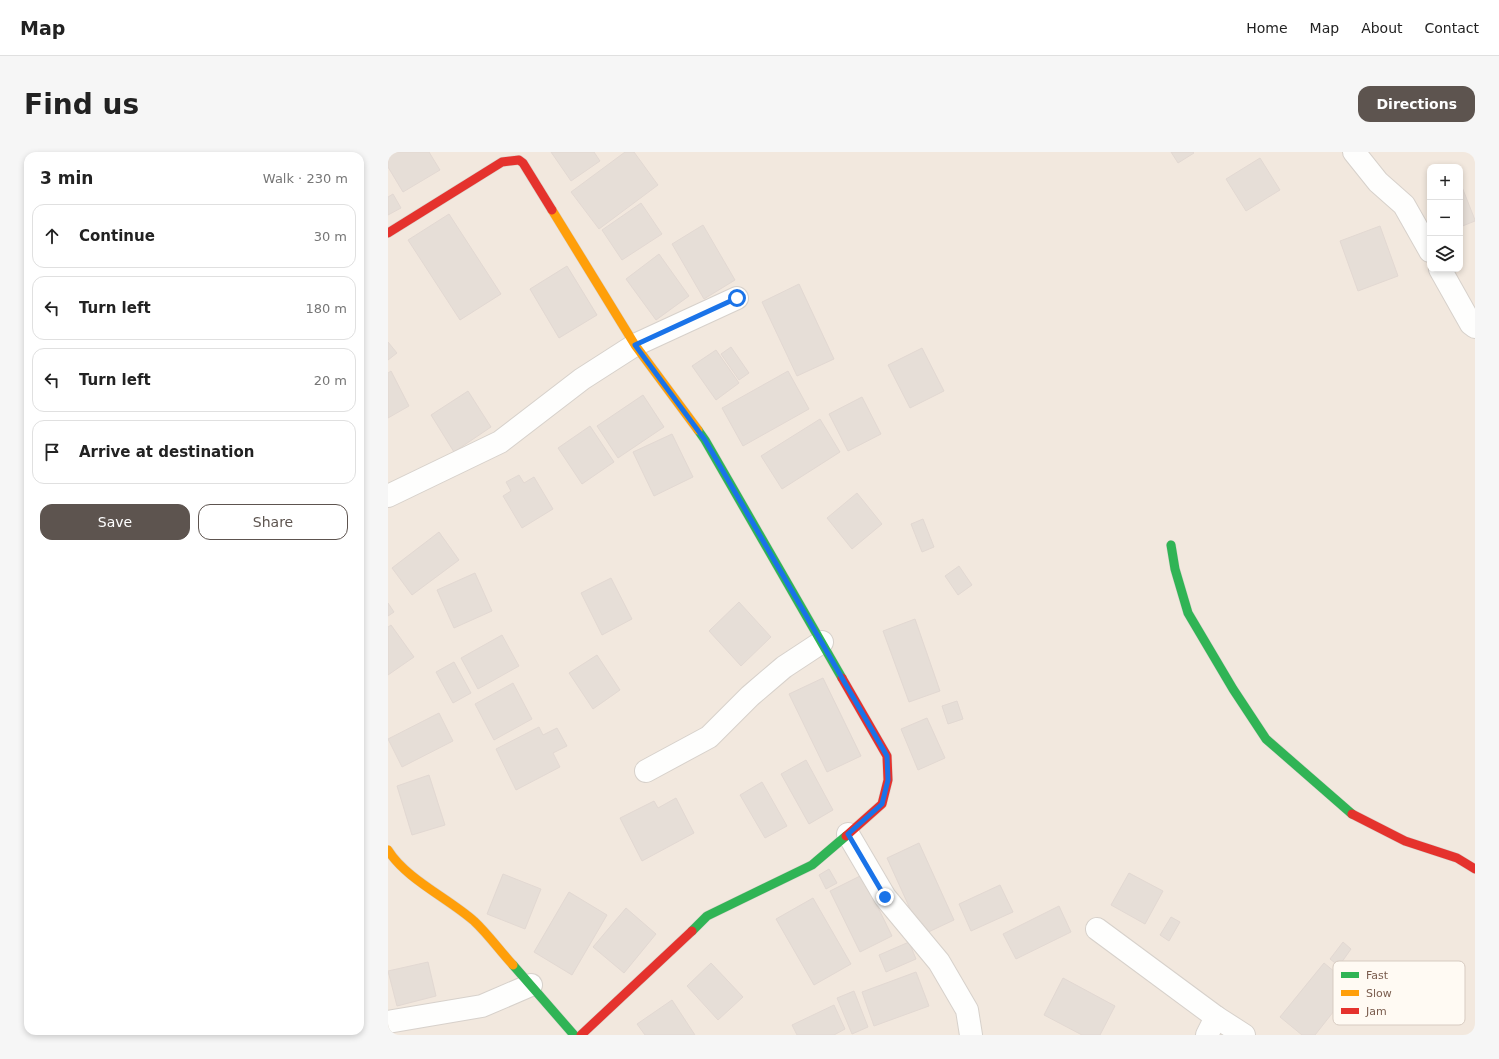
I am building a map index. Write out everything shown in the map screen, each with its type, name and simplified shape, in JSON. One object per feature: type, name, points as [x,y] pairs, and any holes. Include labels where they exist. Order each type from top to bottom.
[{"type":"street","points":[[1354,152],[1378,182],[1404,205],[1427,247]]},
{"type":"street","points":[[388,233],[502,162],[519,160],[523,163],[635,345],[705,440],[887,756],[888,780],[882,804],[812,865],[707,916],[581,1035]]},
{"type":"street","points":[[1442,272],[1471,324],[1475,327]]},
{"type":"street","points":[[388,496],[500,442],[582,379],[635,345],[737,298]]},
{"type":"street","points":[[1171,545],[1175,569],[1188,613],[1233,689],[1266,739],[1350,813],[1404,841],[1457,858],[1475,869]]},
{"type":"street","points":[[646,771],[709,737],[761,686],[784,667],[822,642]]},
{"type":"street","points":[[848,834],[885,897],[939,962],[967,1010],[972,1035]]},
{"type":"street","points":[[388,850],[393,858],[411,874],[474,921],[574,1035]]},
{"type":"street","points":[[1097,929],[1211,1026],[1244,1035]]},
{"type":"street","points":[[388,1022],[482,1006],[531,985]]},
{"type":"shaded area","points":[[388,152],[1475,152],[1475,1035],[388,1035]]},
{"type":"building","points":[[388,152],[429,152],[440,170],[403,192],[388,167]]},
{"type":"building","points":[[551,152],[594,152],[600,161],[571,181]]},
{"type":"building","points":[[625,152],[634,152],[658,185],[599,229],[571,192]]},
{"type":"building","points":[[1171,152],[1193,152],[1194,153],[1178,163]]},
{"type":"building","points":[[1260,158],[1280,190],[1246,211],[1226,179]]},
{"type":"building","points":[[1463,190],[1475,220],[1463,226]]},
{"type":"building","points":[[393,194],[401,208],[388,215],[388,197]]},
{"type":"building","points":[[641,203],[662,234],[622,260],[602,230]]},
{"type":"building","points":[[449,214],[501,294],[460,320],[408,240]]},
{"type":"building","points":[[703,225],[735,280],[704,299],[672,244]]},
{"type":"building","points":[[1380,226],[1398,276],[1358,291],[1340,241]]},
{"type":"building","points":[[659,254],[689,296],[656,320],[626,279]]},
{"type":"building","points":[[567,266],[597,315],[559,338],[530,289]]},
{"type":"building","points":[[799,284],[834,359],[797,376],[762,302]]},
{"type":"building","points":[[388,342],[397,353],[388,360]]},
{"type":"building","points":[[731,347],[749,373],[739,380],[721,354]]},
{"type":"building","points":[[922,348],[944,391],[910,408],[888,365]]},
{"type":"building","points":[[716,350],[739,383],[716,400],[692,366]]},
{"type":"building","points":[[391,371],[409,406],[388,418],[388,373]]},
{"type":"building","points":[[788,371],[809,409],[743,446],[722,408]]},
{"type":"building","points":[[468,391],[491,427],[454,452],[431,415]]},
{"type":"building","points":[[643,395],[664,427],[618,458],[597,426]]},
{"type":"building","points":[[862,397],[881,434],[848,451],[829,414]]},
{"type":"building","points":[[820,419],[840,452],[782,489],[761,456]]},
{"type":"building","points":[[590,426],[614,462],[582,484],[558,448]]},
{"type":"building","points":[[672,434],[693,477],[654,496],[633,452]]},
{"type":"building","points":[[519,475],[524,483],[534,477],[553,509],[522,528],[503,496],[511,491],[506,482]]},
{"type":"building","points":[[857,493],[882,524],[852,549],[827,518]]},
{"type":"building","points":[[923,519],[934,547],[922,552],[911,524]]},
{"type":"building","points":[[439,532],[459,560],[412,595],[392,568]]},
{"type":"building","points":[[959,566],[972,585],[958,595],[945,576]]},
{"type":"building","points":[[475,573],[492,611],[454,628],[437,590]]},
{"type":"building","points":[[611,578],[632,619],[602,635],[581,593]]},
{"type":"building","points":[[739,602],[771,637],[741,666],[709,631]]},
{"type":"building","points":[[388,603],[394,612],[388,616]]},
{"type":"building","points":[[915,619],[940,691],[909,702],[883,631]]},
{"type":"building","points":[[391,625],[414,657],[388,675],[388,627]]},
{"type":"building","points":[[502,635],[519,666],[478,689],[461,658]]},
{"type":"building","points":[[597,655],[620,690],[593,709],[569,673]]},
{"type":"building","points":[[454,662],[471,693],[453,703],[436,672]]},
{"type":"building","points":[[823,678],[861,756],[827,772],[789,694]]},
{"type":"building","points":[[513,683],[532,719],[494,740],[475,704]]},
{"type":"building","points":[[957,701],[963,719],[948,724],[942,706]]},
{"type":"building","points":[[439,713],[453,741],[402,767],[388,739]]},
{"type":"building","points":[[927,718],[945,758],[918,770],[901,729]]},
{"type":"building","points":[[539,727],[543,735],[557,728],[567,746],[553,753],[560,767],[516,790],[496,749]]},
{"type":"building","points":[[806,760],[833,810],[809,824],[781,774]]},
{"type":"building","points":[[429,775],[445,825],[412,835],[397,786]]},
{"type":"building","points":[[762,782],[787,826],[765,838],[740,795]]},
{"type":"building","points":[[676,798],[694,833],[642,861],[620,818],[654,801],[658,808]]},
{"type":"building","points":[[919,843],[954,920],[922,935],[887,858]]},
{"type":"building","points":[[829,869],[837,883],[826,889],[819,875]]},
{"type":"building","points":[[1129,873],[1163,891],[1145,924],[1111,905]]},
{"type":"building","points":[[503,874],[541,889],[525,929],[487,914]]},
{"type":"building","points":[[862,875],[892,936],[860,952],[830,891]]},
{"type":"building","points":[[1000,885],[1013,912],[971,931],[959,904]]},
{"type":"building","points":[[569,892],[607,915],[572,975],[534,952]]},
{"type":"building","points":[[813,898],[851,964],[814,985],[776,919]]},
{"type":"building","points":[[1059,906],[1071,932],[1016,959],[1003,934]]},
{"type":"building","points":[[626,908],[656,934],[624,973],[593,947]]},
{"type":"building","points":[[1171,917],[1180,922],[1169,941],[1160,935]]},
{"type":"building","points":[[909,942],[916,959],[886,972],[879,955]]},
{"type":"building","points":[[1343,942],[1351,949],[1343,961],[1333,961],[1330,959]]},
{"type":"building","points":[[428,962],[436,996],[397,1006],[388,971]]},
{"type":"building","points":[[711,963],[743,997],[718,1020],[687,986]]},
{"type":"building","points":[[1324,963],[1333,970],[1333,1012],[1315,1035],[1302,1035],[1280,1017]]},
{"type":"building","points":[[916,972],[929,1006],[874,1026],[862,992]]},
{"type":"building","points":[[1063,978],[1115,1006],[1100,1035],[1082,1035],[1044,1015]]},
{"type":"building","points":[[854,991],[868,1027],[852,1034],[837,998]]},
{"type":"building","points":[[672,1000],[695,1035],[645,1035],[637,1024]]},
{"type":"building","points":[[834,1005],[845,1029],[834,1035],[797,1035],[792,1025]]},
{"type":"traffic: fast","points":[[698,430],[842,678]]},
{"type":"traffic: fast","points":[[1171,545],[1175,569],[1188,613],[1233,689],[1266,739],[1352,814]]},
{"type":"traffic: fast","points":[[692,931],[707,916],[812,865],[846,836]]},
{"type":"traffic: fast","points":[[513,965],[574,1035]]},
{"type":"traffic: slow","points":[[552,210],[635,345],[698,430]]},
{"type":"traffic: slow","points":[[388,850],[405,870],[474,921],[513,965]]},
{"type":"traffic: jam","points":[[388,233],[502,162],[519,160],[523,163],[552,210]]},
{"type":"traffic: jam","points":[[842,678],[887,756],[888,780],[882,804],[846,836]]},
{"type":"traffic: jam","points":[[1352,814],[1405,841],[1457,858],[1475,869]]},
{"type":"traffic: jam","points":[[581,1035],[692,931]]},
{"type":"route","points":[[737,298],[635,345],[705,440],[887,756],[888,780],[882,804],[848,834],[885,897]]}]
